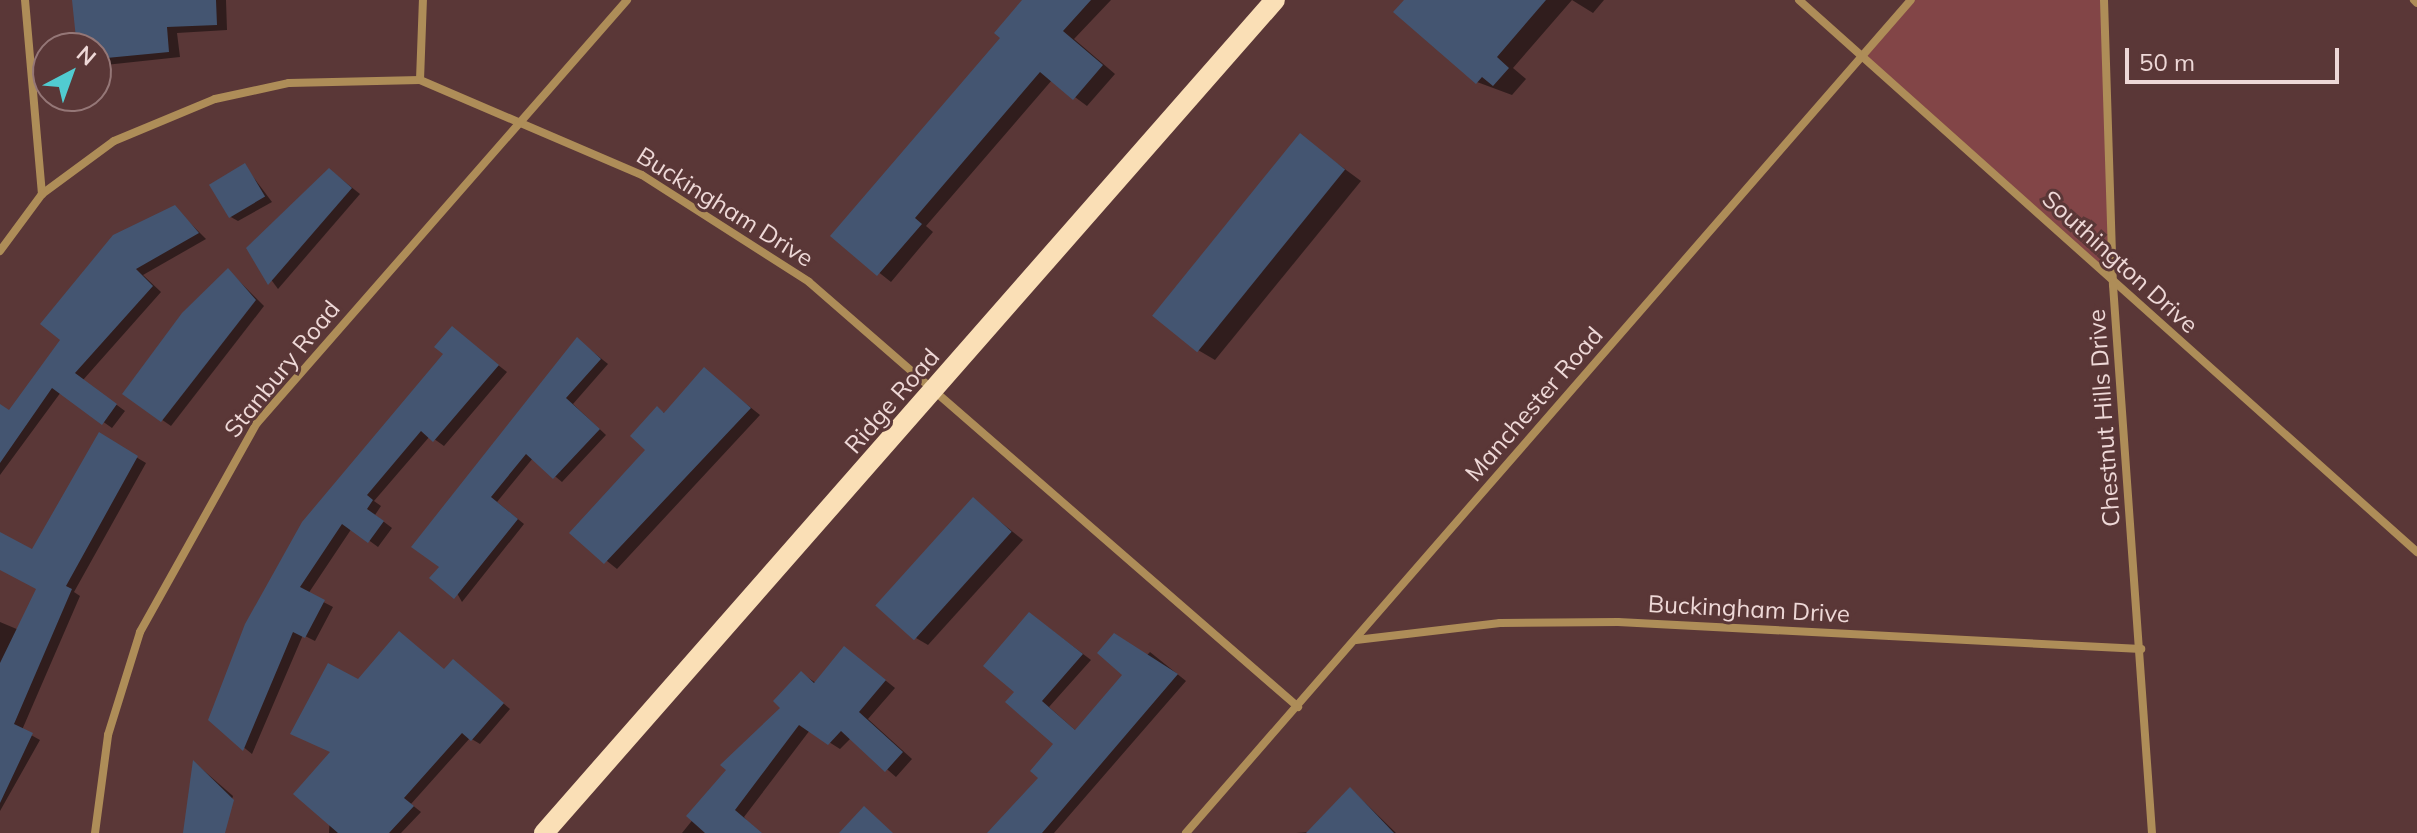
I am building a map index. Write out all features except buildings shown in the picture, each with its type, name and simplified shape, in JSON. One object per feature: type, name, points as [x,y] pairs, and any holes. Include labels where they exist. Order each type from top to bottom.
[{"type":"main road","name":"Ridge Road","points":[[544,833],[1275,0]]},
{"type":"street","points":[[25,0],[42,194]]},
{"type":"street","points":[[420,80],[423,0]]},
{"type":"street","name":"Stanbury Road","points":[[95,833],[108,735],[140,632],[195,525],[257,423],[627,0]]},
{"type":"street","name":"Southington Drive","points":[[1799,0],[2113,285],[2417,552]]},
{"type":"street","name":"Manchester Road","points":[[1186,833],[1911,0]]},
{"type":"street","name":"Chestnut Hills Drive","points":[[2104,0],[2113,285],[2152,833]]},
{"type":"street","name":"Buckingham Drive","points":[[0,251],[42,194],[114,141],[215,99],[289,83],[420,80],[642,175],[809,282],[1298,707]]},
{"type":"street","name":"Buckingham Drive","points":[[1356,640],[1500,623],[1618,622],[2141,649]]},
{"type":"shaded area","points":[[1911,0],[2104,0],[2113,285],[1863,56]]}]
